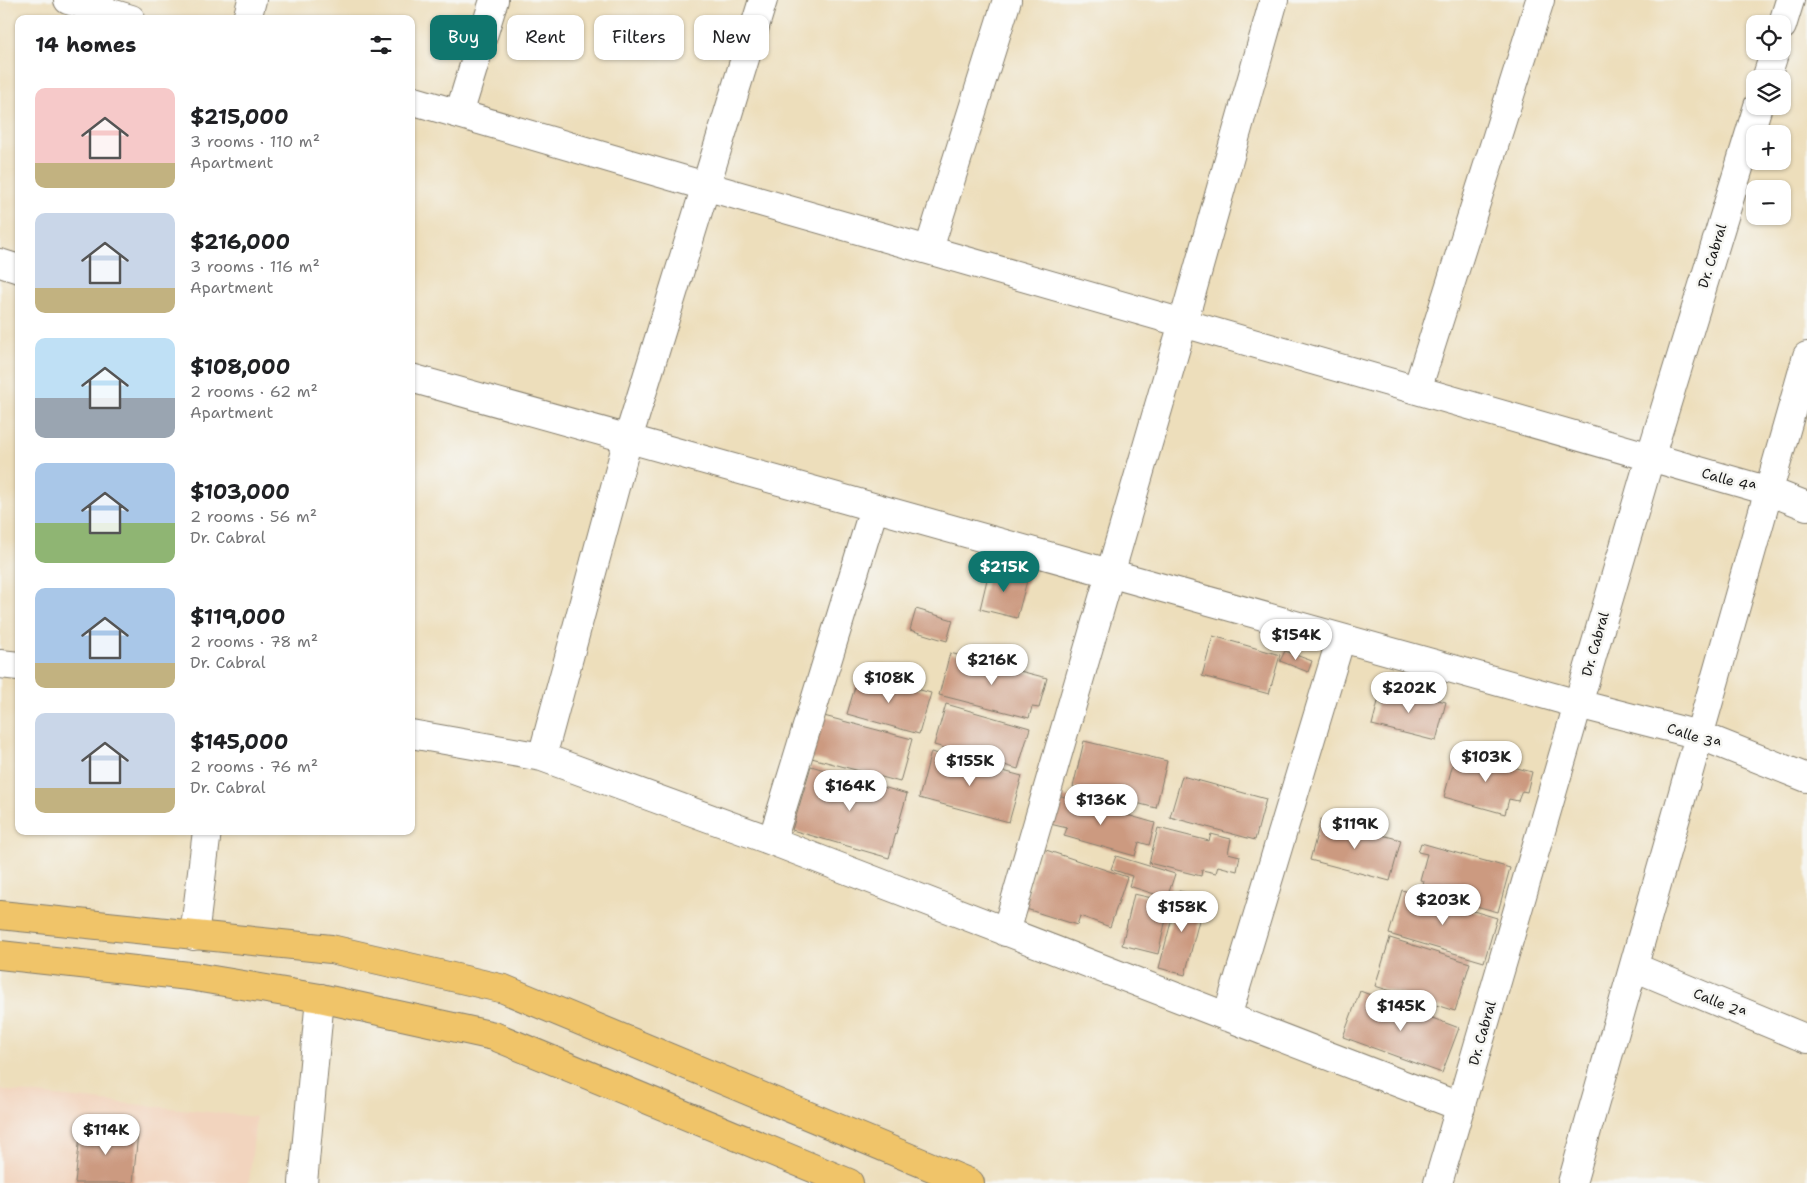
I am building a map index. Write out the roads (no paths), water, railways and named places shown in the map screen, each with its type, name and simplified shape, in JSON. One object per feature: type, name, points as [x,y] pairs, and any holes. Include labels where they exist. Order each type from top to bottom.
[{"type":"main road","points":[[0,916],[331,949],[504,989],[970,1183]]},
{"type":"main road","points":[[0,955],[189,976],[320,998],[494,1036],[849,1183]]},
{"type":"street","points":[[68,0],[118,15]]},
{"type":"street","points":[[248,15],[252,0]]},
{"type":"street","points":[[459,114],[494,0]]},
{"type":"street","points":[[542,757],[628,439],[763,0]]},
{"type":"street","points":[[928,249],[1007,0]]},
{"type":"street","points":[[1006,932],[1183,323],[1274,0]]},
{"type":"street","points":[[1417,390],[1540,0]]},
{"type":"street","points":[[1785,15],[1790,0]]},
{"type":"street","name":"Calle 4ª","points":[[415,101],[1768,491],[1807,506]]},
{"type":"street","name":"Dr. Cabral","points":[[1443,1182],[1461,1107],[1578,704],[1650,458],[1755,115]]},
{"type":"street","points":[[0,263],[15,268]]},
{"type":"street","points":[[1572,1183],[1807,356]]},
{"type":"street","name":"Calle 3ª","points":[[415,379],[1578,704],[1699,735],[1807,778]]},
{"type":"street","points":[[772,841],[874,508]]},
{"type":"street","points":[[1227,1017],[1342,638]]},
{"type":"street","points":[[0,664],[15,666]]},
{"type":"street","points":[[415,735],[542,757],[772,841],[1461,1107]]},
{"type":"street","points":[[194,936],[206,835]]},
{"type":"street","name":"Calle 2ª","points":[[1634,967],[1807,1039]]},
{"type":"street","points":[[303,1183],[320,998]]}]
